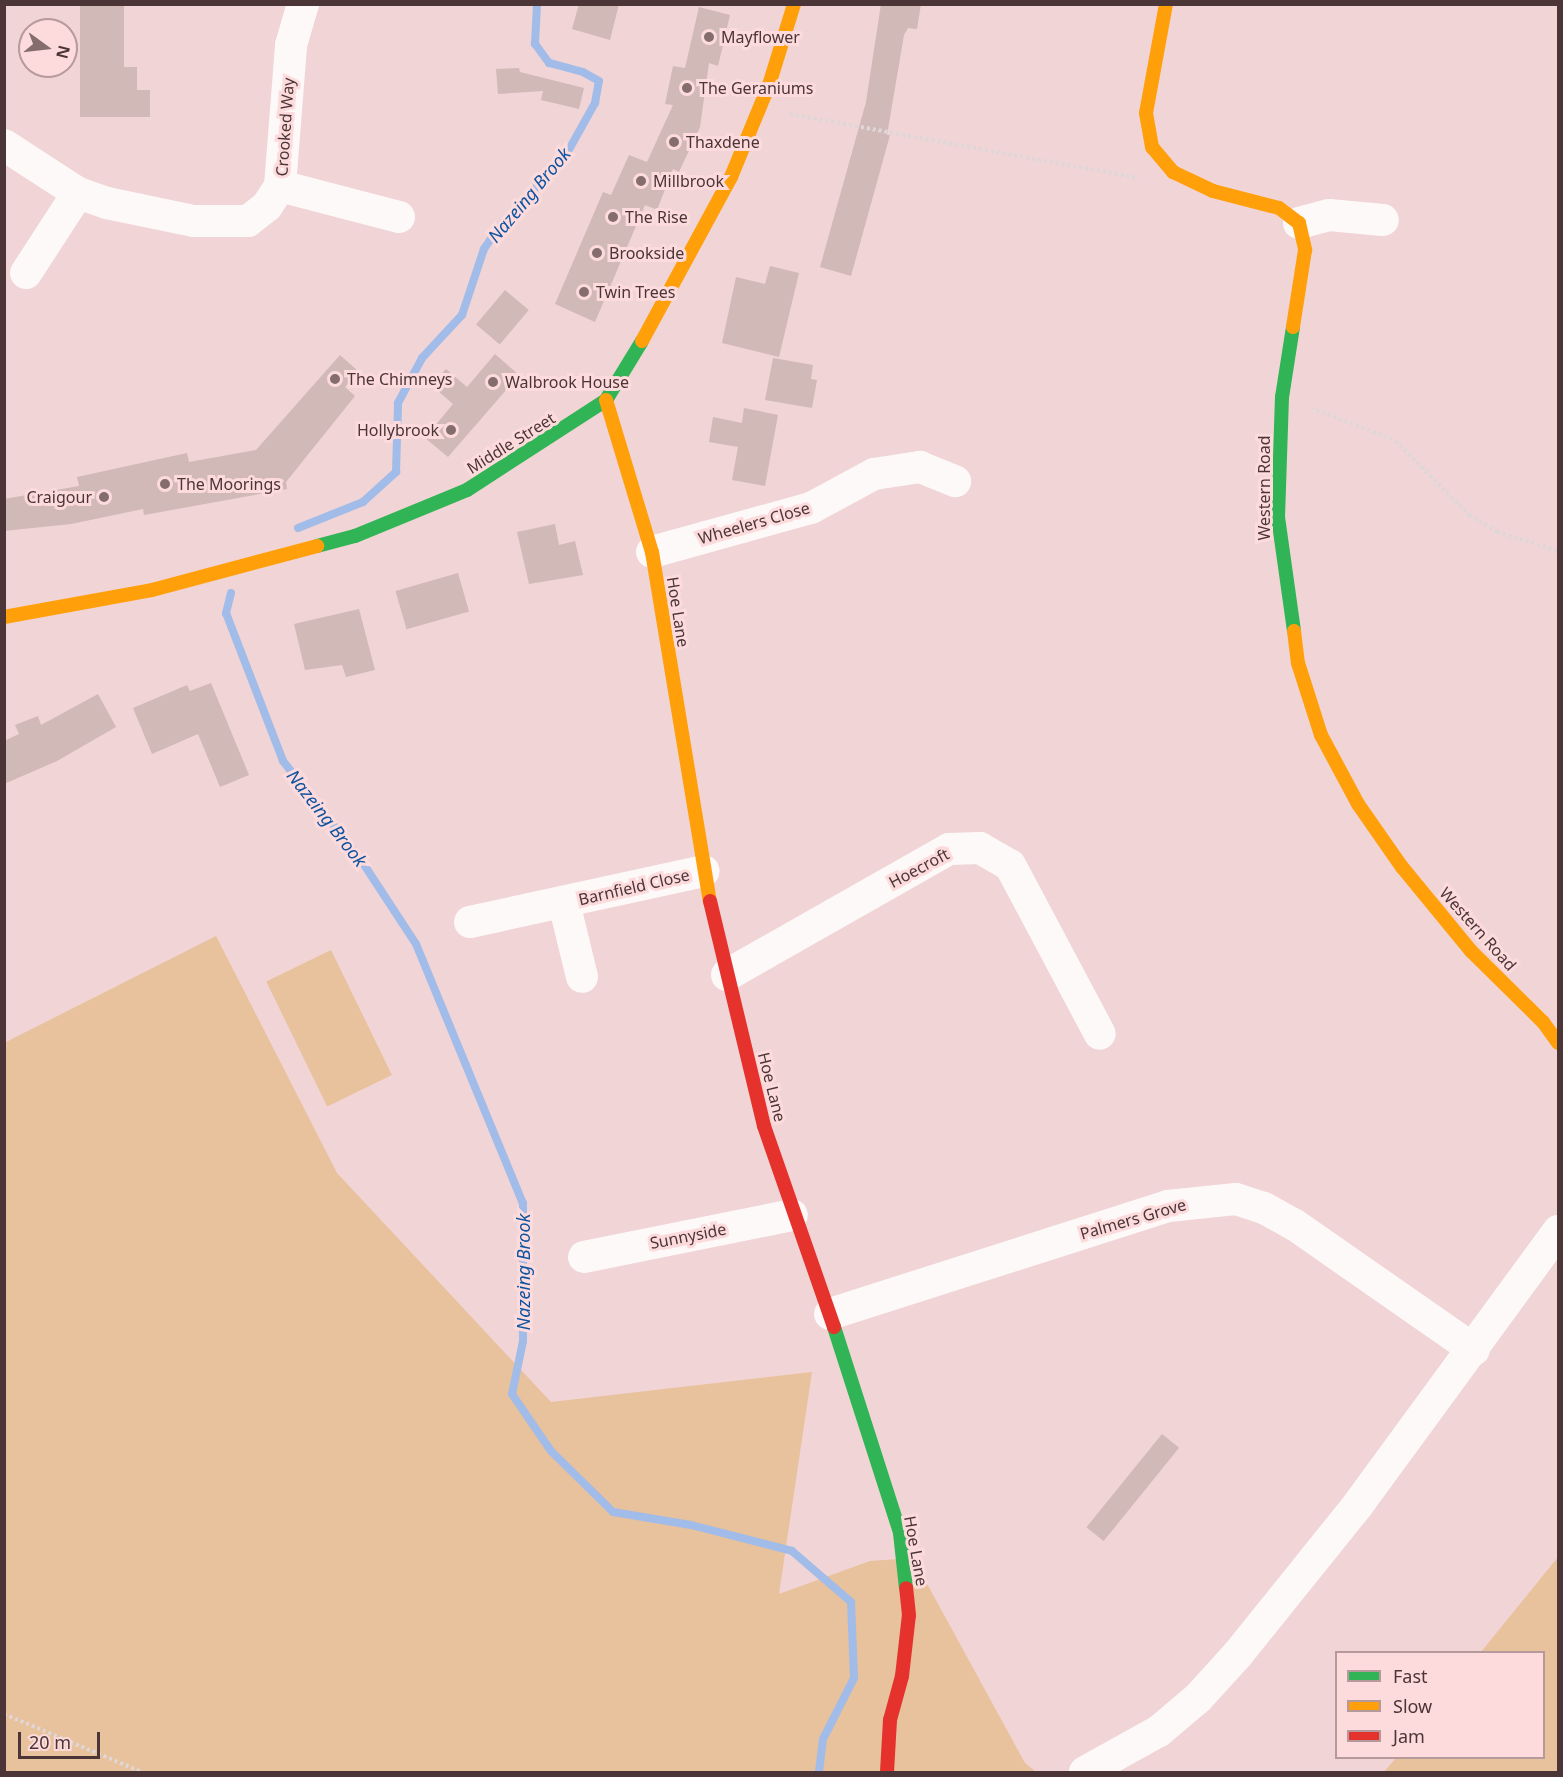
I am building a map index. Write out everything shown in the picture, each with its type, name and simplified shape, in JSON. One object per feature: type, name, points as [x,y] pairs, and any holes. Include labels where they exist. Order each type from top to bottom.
[{"type":"street","name":"Crooked Way","points":[[4,145],[78,193],[107,203],[194,221],[248,221],[267,206],[280,186],[291,45],[303,4]]},
{"type":"street","name":"Middle Street","points":[[4,617],[153,590],[355,536],[467,490],[606,400],[671,293],[731,177],[760,108],[794,4]]},
{"type":"street","points":[[1166,4],[1146,113],[1152,147],[1173,172],[1213,191],[1279,208],[1299,224],[1329,215],[1383,220]]},
{"type":"street","points":[[280,186],[399,217]]},
{"type":"street","points":[[26,273],[78,193]]},
{"type":"street","name":"Western Road","points":[[1299,224],[1305,250],[1282,398],[1278,517],[1286,592],[1298,663],[1321,735],[1358,804],[1402,867],[1471,951],[1553,1024]]},
{"type":"street","name":"Hoe Lane","points":[[606,400],[652,552],[703,871],[764,1126],[792,1215],[830,1314],[900,1533],[909,1615],[902,1676],[890,1720],[885,1765],[887,1773]]},
{"type":"street","name":"Wheelers Close","points":[[652,552],[812,508],[874,474],[920,467],[955,481]]},
{"type":"street","name":"Hoecroft","points":[[727,975],[949,849],[980,848],[1010,865],[1100,1034]]},
{"type":"street","name":"Barnfield Close","points":[[470,922],[703,871]]},
{"type":"street","name":"Barnfield Close","points":[[564,903],[582,977]]},
{"type":"street","name":"Palmers Grove","points":[[830,1314],[1168,1206],[1236,1199],[1264,1208],[1295,1225],[1474,1350]]},
{"type":"street","name":"Sunnyside","points":[[584,1257],[792,1215]]},
{"type":"street","points":[[1085,1773],[1159,1731],[1203,1693],[1358,1506],[1474,1350],[1558,1231]]},
{"type":"path","points":[[760,108],[1147,180],[1162,158]]},
{"type":"path","points":[[1282,398],[1396,441],[1469,515],[1497,532],[1558,551]]},
{"type":"path","points":[[4,1714],[142,1773]]},
{"type":"shaded area","points":[[216,936],[337,1173],[551,1402],[812,1372],[779,1594],[870,1561],[913,1558],[1025,1763],[1036,1772],[5,1772],[4,1043]]},
{"type":"shaded area","points":[[331,950],[392,1075],[327,1106],[266,982]]},
{"type":"shaded area","points":[[1558,1557],[1558,1772],[1384,1772],[1395,1759],[1545,1759],[1545,1651],[1482,1651]]},
{"type":"building","points":[[80,4],[124,4],[124,67],[137,67],[137,90],[150,90],[150,117],[80,117]]},
{"type":"building","points":[[579,4],[619,4],[610,40],[572,29]]},
{"type":"building","points":[[881,4],[921,4],[917,29],[908,28],[904,35],[887,135],[890,135],[851,276],[820,267],[866,102]]},
{"type":"building","points":[[699,7],[730,15],[718,66],[709,63],[700,127],[679,172],[673,169],[657,210],[645,205],[595,322],[555,304],[603,192],[611,195],[629,155],[647,162],[673,105],[665,104],[673,66],[685,68]]},
{"type":"building","points":[[519,68],[520,72],[584,88],[579,109],[541,100],[543,91],[498,94],[496,69]]},
{"type":"building","points":[[770,266],[799,273],[779,357],[722,343],[736,277],[765,284]]},
{"type":"building","points":[[505,290],[529,310],[500,344],[476,324]]},
{"type":"building","points":[[495,354],[519,375],[448,457],[425,438],[453,404],[431,385],[446,369],[467,387]]},
{"type":"building","points":[[340,355],[359,372],[345,387],[355,396],[286,482],[287,489],[144,515],[143,509],[71,524],[4,531],[4,499],[79,486],[77,477],[187,453],[189,462],[256,450]]},
{"type":"building","points":[[773,358],[813,365],[811,379],[817,380],[812,408],[765,400]]},
{"type":"building","points":[[744,408],[778,415],[765,486],[732,480],[738,447],[709,442],[713,417],[742,423]]},
{"type":"building","points":[[555,524],[559,545],[575,541],[583,575],[529,584],[517,532]]},
{"type":"building","points":[[458,573],[469,611],[407,629],[396,591]]},
{"type":"building","points":[[359,609],[375,670],[346,677],[342,665],[305,670],[294,624]]},
{"type":"building","points":[[211,683],[249,775],[220,787],[198,734],[152,754],[133,708],[187,685],[190,691]]},
{"type":"building","points":[[98,694],[116,727],[57,761],[4,784],[4,741],[19,734],[15,725],[38,716],[41,725]]},
{"type":"building","points":[[1162,1434],[1179,1448],[1104,1541],[1086,1527]]},
{"type":"waterway","name":"Nazeing Brook","points":[[298,528],[363,502],[396,472],[398,403],[422,358],[462,315],[484,249],[498,228],[566,155],[595,103],[599,81],[583,72],[549,63],[535,44],[537,4]]},
{"type":"waterway","name":"Nazeing Brook","points":[[231,593],[226,613],[283,761],[361,860],[416,944],[523,1203],[523,1341],[512,1394],[551,1451],[613,1512],[691,1525],[792,1551],[851,1602],[854,1678],[823,1739],[819,1772]]},
{"type":"traffic: fast","points":[[1293,327],[1282,397],[1278,517],[1294,631]]},
{"type":"traffic: fast","points":[[317,546],[355,536],[467,490],[606,400],[642,341]]},
{"type":"traffic: fast","points":[[834,1327],[900,1533],[906,1588]]},
{"type":"traffic: slow","points":[[642,341],[731,177],[769,85],[794,4]]},
{"type":"traffic: slow","points":[[1166,4],[1146,113],[1152,147],[1173,172],[1213,191],[1279,208],[1299,223],[1305,250],[1293,327]]},
{"type":"traffic: slow","points":[[606,400],[652,552],[710,901]]},
{"type":"traffic: slow","points":[[4,617],[152,590],[317,546]]},
{"type":"traffic: slow","points":[[1294,631],[1298,663],[1321,735],[1358,804],[1402,867],[1471,951],[1543,1022],[1558,1043]]},
{"type":"traffic: jam","points":[[710,901],[764,1126],[834,1327]]},
{"type":"traffic: jam","points":[[887,1772],[890,1720],[902,1676],[909,1615],[906,1588]]},
{"type":"place","name":"Mayflower","points":[[709,37]]},
{"type":"place","name":"The Geraniums","points":[[687,88]]},
{"type":"place","name":"Thaxdene","points":[[674,142]]},
{"type":"place","name":"Millbrook","points":[[641,181]]},
{"type":"place","name":"The Rise","points":[[613,217]]},
{"type":"place","name":"Brookside","points":[[597,253]]},
{"type":"place","name":"Twin Trees","points":[[584,292]]},
{"type":"place","name":"The Chimneys","points":[[335,379]]},
{"type":"place","name":"Walbrook House","points":[[493,382]]},
{"type":"place","name":"Hollybrook","points":[[451,430]]},
{"type":"place","name":"The Moorings","points":[[165,484]]},
{"type":"place","name":"Craigour","points":[[104,497]]}]
